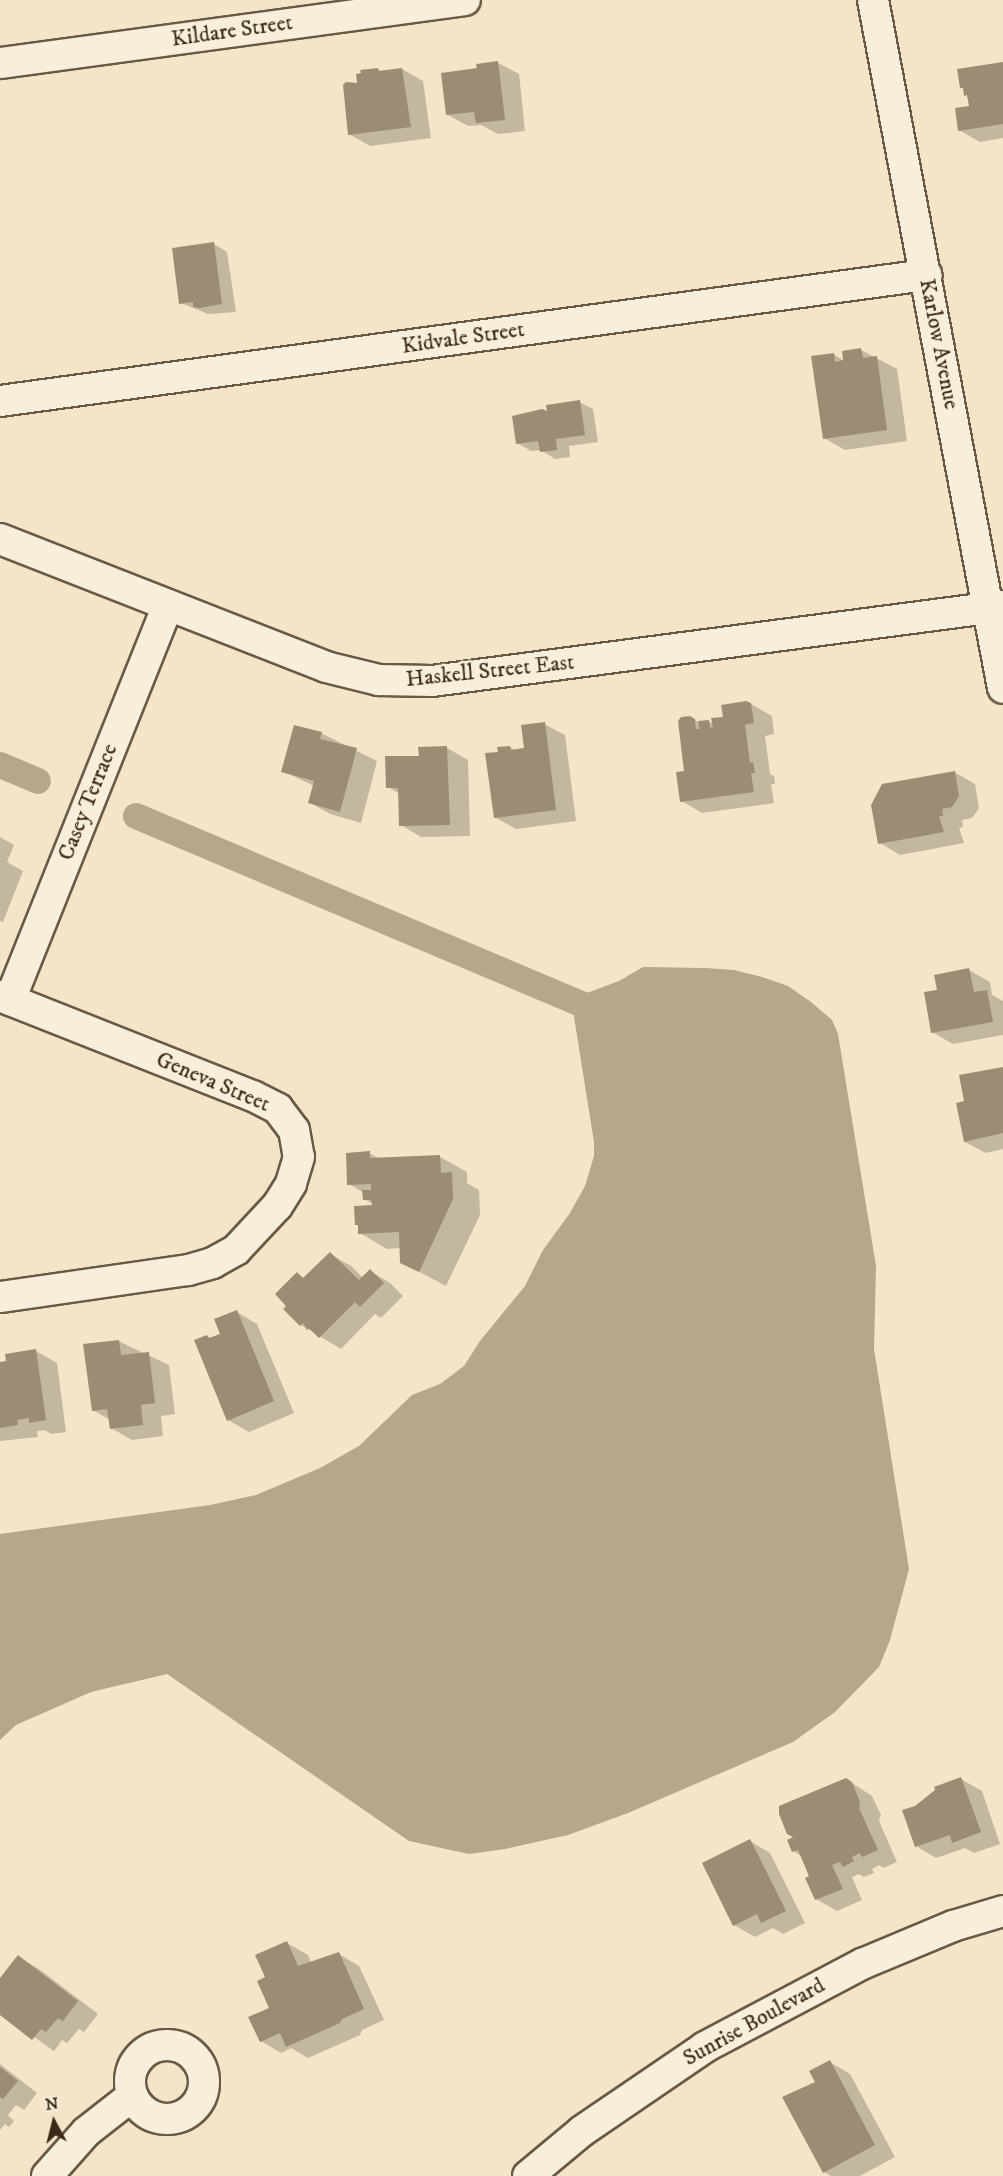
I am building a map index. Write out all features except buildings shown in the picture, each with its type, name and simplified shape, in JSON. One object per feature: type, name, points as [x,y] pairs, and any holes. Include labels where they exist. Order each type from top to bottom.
[{"type":"street","name":"Kildare Street","points":[[0,63],[465,0]]},
{"type":"street","name":"Karlow Avenue","points":[[873,0],[926,275],[995,606],[1003,688]]},
{"type":"street","name":"Kidvale Street","points":[[0,401],[926,275]]},
{"type":"street","name":"Haskell Street East","points":[[0,539],[326,667],[380,680],[405,682],[432,681],[552,666],[995,606]]},
{"type":"street","name":"Casey Terrace","points":[[5,998],[168,605]]},
{"type":"street","name":"Geneva Street","points":[[0,1297],[188,1270],[213,1263],[236,1250],[278,1206],[291,1184],[299,1157],[294,1130],[278,1109],[253,1096],[5,998]]},
{"type":"street","name":"Sunrise Boulevard","points":[[528,2176],[582,2131],[656,2078],[705,2047],[862,1964],[953,1926],[1003,1911]]},
{"type":"street","points":[[47,2176],[86,2132],[132,2096]]},
{"type":"shaded area","points":[[643,967],[734,970],[762,977],[788,986],[811,1002],[832,1020],[838,1034],[876,1266],[874,1349],[909,1569],[890,1640],[879,1667],[835,1712],[793,1742],[628,1813],[568,1835],[505,1849],[469,1854],[409,1841],[167,1674],[91,1692],[16,1725],[0,1740],[0,1534],[210,1505],[256,1495],[320,1468],[359,1446],[412,1395],[440,1384],[464,1366],[480,1341],[525,1286],[543,1250],[570,1213],[585,1186],[594,1156],[594,1142],[574,1017],[580,1002],[587,993],[619,981]]},
{"type":"waterway","points":[[0,765],[38,781]]},
{"type":"waterway","points":[[136,816],[588,1007]]}]
